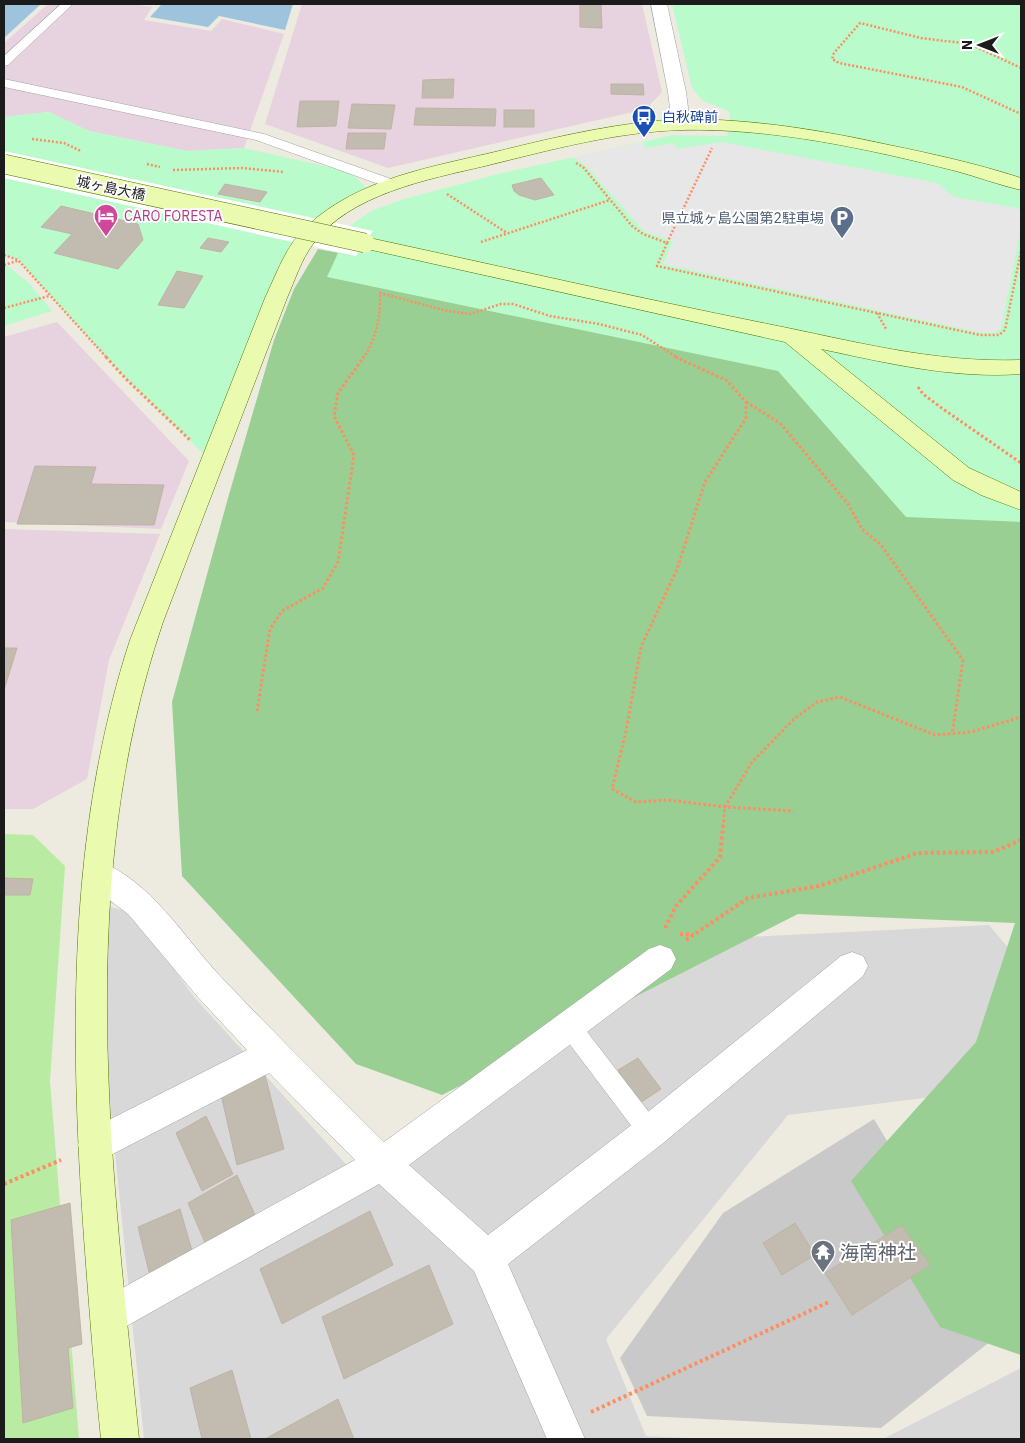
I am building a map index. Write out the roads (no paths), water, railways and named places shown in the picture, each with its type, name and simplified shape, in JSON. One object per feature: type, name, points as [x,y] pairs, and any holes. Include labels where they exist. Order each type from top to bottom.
[{"type":"street","points":[[660,4],[677,92],[681,124]]},
{"type":"street","points":[[120,1439],[95,1144],[91,1060],[91,961],[98,874],[109,792],[128,693],[148,625],[276,298],[310,233],[330,215],[351,202],[370,192],[392,184],[449,168],[617,131],[681,124],[731,126],[799,134],[898,152],[968,168],[1021,184]]},
{"type":"street","name":"城ヶ島大橋","points":[[4,164],[791,336],[954,366],[993,369],[1021,367]]},
{"type":"street","points":[[791,336],[961,474],[990,489],[1021,501]]},
{"type":"street","points":[[98,874],[139,904],[208,986],[273,1054],[382,1164],[487,1258],[564,1433]]},
{"type":"street","points":[[110,1315],[382,1164],[660,959]]},
{"type":"street","points":[[487,1258],[650,1132],[852,966]]},
{"type":"street","points":[[95,1144],[273,1054]]},
{"type":"lane","points":[[4,62],[67,4]]},
{"type":"lane","points":[[4,83],[259,137],[392,184]]},
{"type":"lane","points":[[570,1027],[650,1132]]},
{"type":"water","points":[[4,4],[41,4],[4,38]]},
{"type":"water","points":[[155,4],[293,4],[285,30],[219,16],[208,27],[150,17],[161,5]]},
{"type":"place","name":"白秋碑前","points":[[644,138]]},
{"type":"place","name":"CARO FORESTA","points":[[106,237]]},
{"type":"place","name":"県立城ヶ島公園第2駐車場","points":[[842,239]]},
{"type":"place","name":"海南神社","points":[[823,1273]]}]
